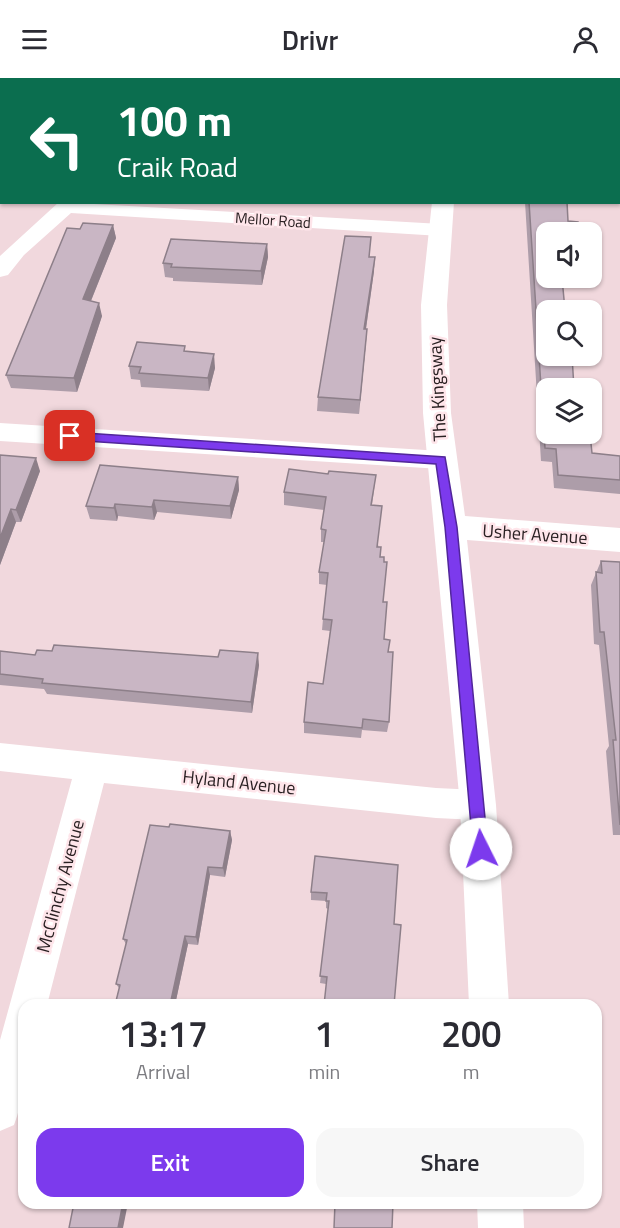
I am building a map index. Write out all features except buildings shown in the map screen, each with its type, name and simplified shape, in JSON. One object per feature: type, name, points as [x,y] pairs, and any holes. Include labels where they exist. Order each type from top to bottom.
[{"type":"street","name":"The Kingsway","points":[[444,204],[434,304],[441,460],[451,527],[478,805],[489,999]]},
{"type":"street","name":"Mellor Road","points":[[70,205],[441,231]]},
{"type":"street","points":[[0,270],[16,250],[70,205]]},
{"type":"street","points":[[0,432],[441,460]]},
{"type":"street","name":"Usher Avenue","points":[[451,527],[620,540]]},
{"type":"street","name":"Hyland Avenue","points":[[0,757],[478,805]]},
{"type":"street","name":"McClinchy Avenue","points":[[30,999],[92,767]]},
{"type":"street","points":[[0,1111],[18,1044]]},
{"type":"street","points":[[500,1209],[501,1228]]},
{"type":"route","points":[[70,436],[441,460],[451,527],[481,849]]}]
